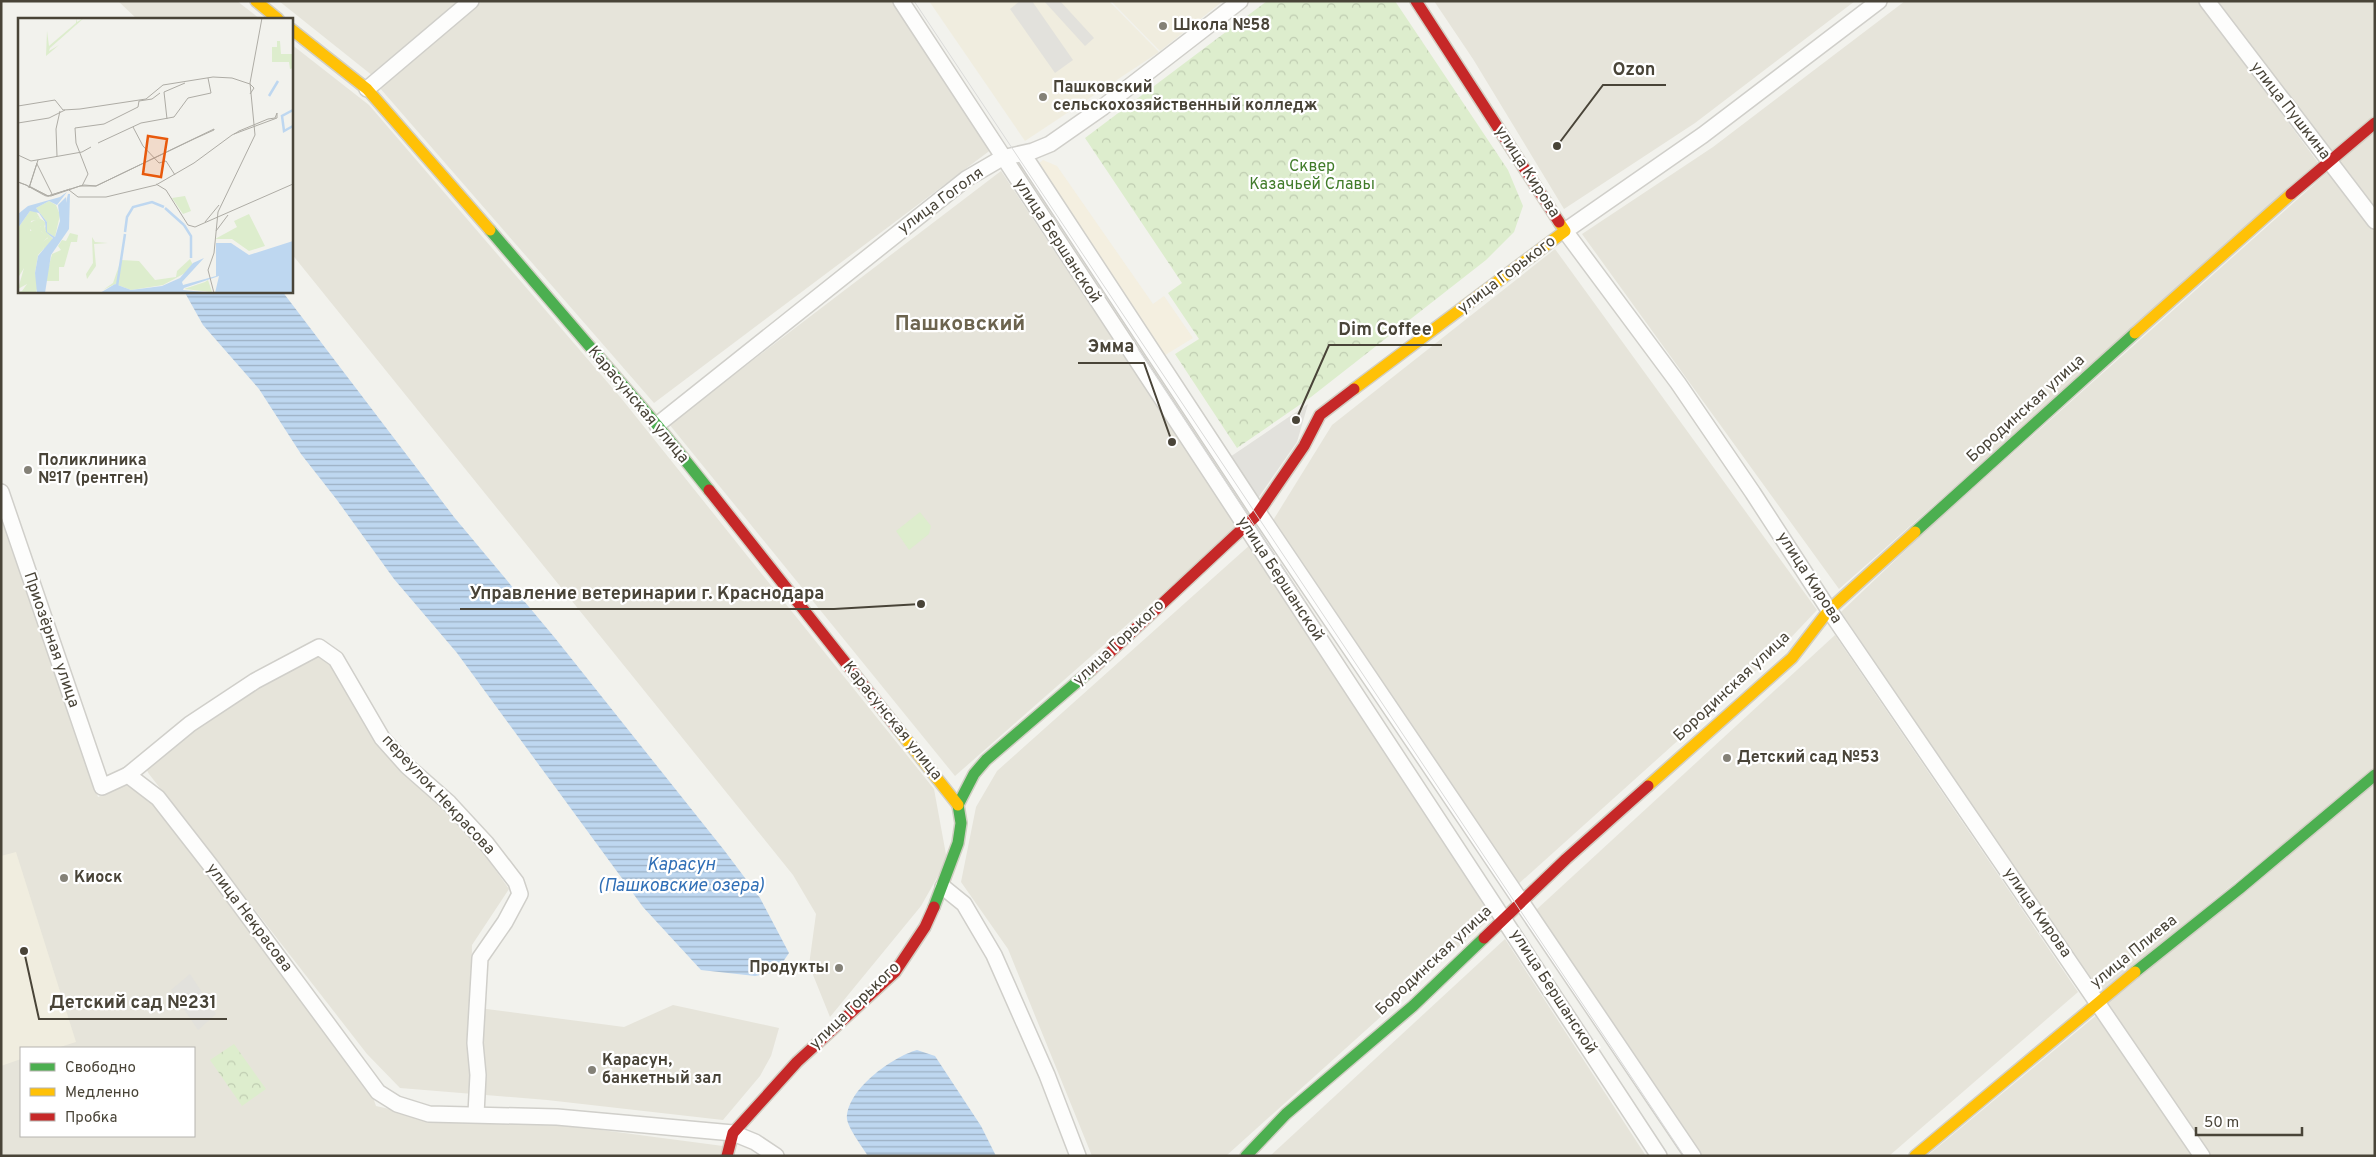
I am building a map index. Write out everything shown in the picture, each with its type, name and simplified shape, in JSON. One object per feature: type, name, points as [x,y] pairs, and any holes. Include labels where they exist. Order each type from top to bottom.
[{"type":"street","points":[[256,1],[277,18]]},
{"type":"street","points":[[367,89],[471,1]]},
{"type":"street","name":"улица Бершанской","points":[[901,1],[1002,158],[1660,1156]]},
{"type":"street","name":"улица Гоголя","points":[[656,425],[966,179],[1002,158],[1023,154],[1050,144],[1097,111],[1240,1]]},
{"type":"street","name":"улица Кирова","points":[[1416,1],[1565,231],[1678,383],[1753,493],[1829,610],[2098,1001],[2202,1156]]},
{"type":"street","name":"улица Горького","points":[[733,1133],[797,1062],[895,972],[925,927],[943,886],[958,843],[961,823],[958,806],[974,774],[986,760],[1109,655],[1245,526],[1258,512],[1304,446],[1320,415],[1565,231],[1704,135],[1879,1]]},
{"type":"street","name":"улица Пушкина","points":[[2207,1],[2375,220]]},
{"type":"street","name":"Карасунская улица","points":[[292,30],[367,89],[656,425],[958,806]]},
{"type":"street","name":"Бородинская улица","points":[[1246,1156],[1286,1114],[1413,1006],[1521,901],[1792,658],[1829,610],[2328,161],[2375,123]]},
{"type":"street","name":"улица Бершанской","points":[[1023,154],[1258,512],[1693,1156]]},
{"type":"street","name":"Приозёрная улица","points":[[1,492],[102,787],[128,775]]},
{"type":"street","name":"переулок Некрасова","points":[[128,775],[190,724],[255,681],[319,647],[336,659],[382,738],[407,766],[449,802],[486,843],[516,882],[520,894],[505,922],[480,958],[475,1043],[478,1075],[476,1114]]},
{"type":"street","name":"улица Некрасова","points":[[128,775],[158,798],[170,813],[378,1092],[397,1104],[429,1114],[476,1114]]},
{"type":"street","name":"улица Плиева","points":[[1915,1156],[2098,1001],[2239,889],[2375,776]]},
{"type":"street","points":[[943,886],[964,904],[994,955],[1047,1075],[1078,1156]]},
{"type":"street","points":[[476,1114],[557,1117],[733,1133],[755,1142],[776,1156]]},
{"type":"street","points":[[727,1156],[733,1133]]},
{"type":"shaded area","points":[[118,1],[237,1],[259,18],[136,18]]},
{"type":"shaded area","points":[[279,1],[461,1],[373,76]]},
{"type":"shaded area","points":[[482,1],[895,1],[992,149],[654,403],[379,87]]},
{"type":"shaded area","name":"Пашковский сельскохозяйственный колледж","points":[[929,1],[1109,1],[1159,52],[1025,141]]},
{"type":"shaded area","points":[[1020,1],[1032,1],[1073,60],[1055,73],[1010,9]]},
{"type":"shaded area","points":[[1044,1],[1060,1],[1094,38],[1085,46]]},
{"type":"shaded area","name":"Школа №58","points":[[1111,1],[1223,1],[1160,51]]},
{"type":"shaded area","points":[[1434,1],[1855,1],[1695,123],[1564,209],[1473,59]]},
{"type":"shaded area","points":[[1905,1],[2198,1],[2319,164],[1839,589],[1582,234],[1713,147]]},
{"type":"shaded area","points":[[2216,1],[2375,1],[2375,116],[2330,152]]},
{"type":"shaded area","points":[[292,45],[369,105],[621,398],[934,789],[947,860],[921,906],[830,1017],[809,965],[816,914],[793,875],[292,254]]},
{"type":"shaded area","points":[[2375,130],[2375,208],[2337,160]]},
{"type":"shaded area","points":[[1043,160],[1057,166],[1153,304],[1164,296],[1193,338],[1162,357],[1035,167]]},
{"type":"shaded area","points":[[1001,171],[1238,527],[955,776],[669,424]]},
{"type":"shaded area","points":[[2328,172],[2375,232],[2375,769],[2099,993],[1841,612],[1928,529]]},
{"type":"shaded area","points":[[1555,249],[1817,610],[1782,647],[1515,887],[1272,522],[1332,425]]},
{"type":"shaded area","points":[[1308,404],[1297,442],[1256,501],[1227,459]]},
{"type":"shaded area","points":[[1,505],[98,797],[123,786],[134,785],[144,789],[366,1077],[376,1106],[447,1122],[533,1121],[723,1146],[720,1156],[1,1156]]},
{"type":"shaded area","points":[[1251,544],[1495,914],[1226,1156],[1092,1156],[1008,949],[961,882],[976,807],[997,771]]},
{"type":"shaded area","points":[[1835,635],[2078,992],[1889,1156],[1699,1156],[1536,910]]},
{"type":"shaded area","points":[[317,640],[378,743],[474,840],[509,889],[472,945],[471,1007],[624,1027],[673,1005],[779,1028],[771,1056],[760,1076],[723,1120],[547,1100],[400,1088],[367,1054],[149,774],[140,758]]},
{"type":"shaded area","points":[[2375,782],[2375,1156],[2208,1156],[2105,1002]]},
{"type":"shaded area","points":[[16,852],[76,1042],[60,1047],[20,1047],[20,1059],[1,1066],[1,856]]},
{"type":"shaded area","points":[[1505,939],[1646,1156],[1270,1156]]},
{"type":"shaded area","points":[[190,974],[216,1014],[198,1030],[171,990]]},
{"type":"shaded area","points":[[2099,1013],[2193,1156],[1927,1156]]},
{"type":"green space","name":"Сквер Казачьей Славы","points":[[1267,1],[1395,1],[1508,170],[1523,206],[1514,232],[1486,260],[1311,397],[1237,448],[1175,354],[1199,339],[1168,293],[1182,283],[1085,138]]},
{"type":"green space","points":[[920,512],[931,526],[929,534],[909,550],[896,531]]},
{"type":"green space","points":[[234,1044],[266,1089],[242,1106],[210,1060]]},
{"type":"water","name":"Карасун (Пашковские озера)","points":[[185,292],[283,292],[454,517],[555,638],[760,898],[789,953],[776,972],[755,976],[701,970],[643,907],[457,653],[394,579],[301,454],[259,389],[203,325]]},
{"type":"water","points":[[917,1050],[935,1056],[981,1126],[996,1156],[868,1156],[853,1133],[847,1119],[854,1097],[872,1076],[884,1067]]},
{"type":"tram line","points":[[914,1],[1684,1156]]},
{"type":"tram line","points":[[1138,349],[1305,602]]},
{"type":"traffic: fast","points":[[490,230],[657,425],[709,490]]},
{"type":"traffic: fast","points":[[1915,532],[2135,333]]},
{"type":"traffic: fast","points":[[934,907],[958,843],[961,823],[958,805],[974,774],[986,760],[1091,670]]},
{"type":"traffic: fast","points":[[2135,972],[2239,889],[2375,775]]},
{"type":"traffic: fast","points":[[1246,1156],[1286,1114],[1413,1006],[1484,938]]},
{"type":"traffic: slow","points":[[256,1],[277,18]]},
{"type":"traffic: slow","points":[[292,30],[367,89],[490,230]]},
{"type":"traffic: slow","points":[[2135,333],[2291,194]]},
{"type":"traffic: slow","points":[[1354,389],[1565,231],[1559,222]]},
{"type":"traffic: slow","points":[[1648,786],[1792,658],[1829,610],[1915,532]]},
{"type":"traffic: slow","points":[[898,729],[958,805]]},
{"type":"traffic: slow","points":[[1915,1156],[2135,972]]},
{"type":"traffic: jam","points":[[1416,1],[1559,222]]},
{"type":"traffic: jam","points":[[2291,194],[2375,123]]},
{"type":"traffic: jam","points":[[1091,670],[1256,516],[1304,446],[1320,415],[1354,389]]},
{"type":"traffic: jam","points":[[709,490],[898,729]]},
{"type":"traffic: jam","points":[[1484,938],[1566,859],[1648,786]]},
{"type":"traffic: jam","points":[[727,1156],[733,1133],[797,1062],[895,972],[925,927],[934,907]]},
{"type":"place","name":"Школа №58","points":[[1163,26]]},
{"type":"place","name":"Пашковский сельскохозяйственный колледж","points":[[1043,97]]},
{"type":"place","name":"Ozon","points":[[1557,146]]},
{"type":"place","name":"Dim Coffee","points":[[1296,420]]},
{"type":"place","name":"Эмма","points":[[1172,442]]},
{"type":"place","name":"Поликлиника №17 (рентген)","points":[[28,470]]},
{"type":"place","name":"Управление ветеринарии г. Краснодара","points":[[921,604]]},
{"type":"place","name":"Детский сад №53","points":[[1727,758]]},
{"type":"place","name":"Киоск","points":[[64,878]]},
{"type":"place","name":"Детский сад №231","points":[[24,951]]},
{"type":"place","name":"Продукты","points":[[839,968]]},
{"type":"place","name":"Карасун, банкетный зал","points":[[592,1070]]},
{"type":"district","name":"Пашковский","points":[[960,324]]}]
